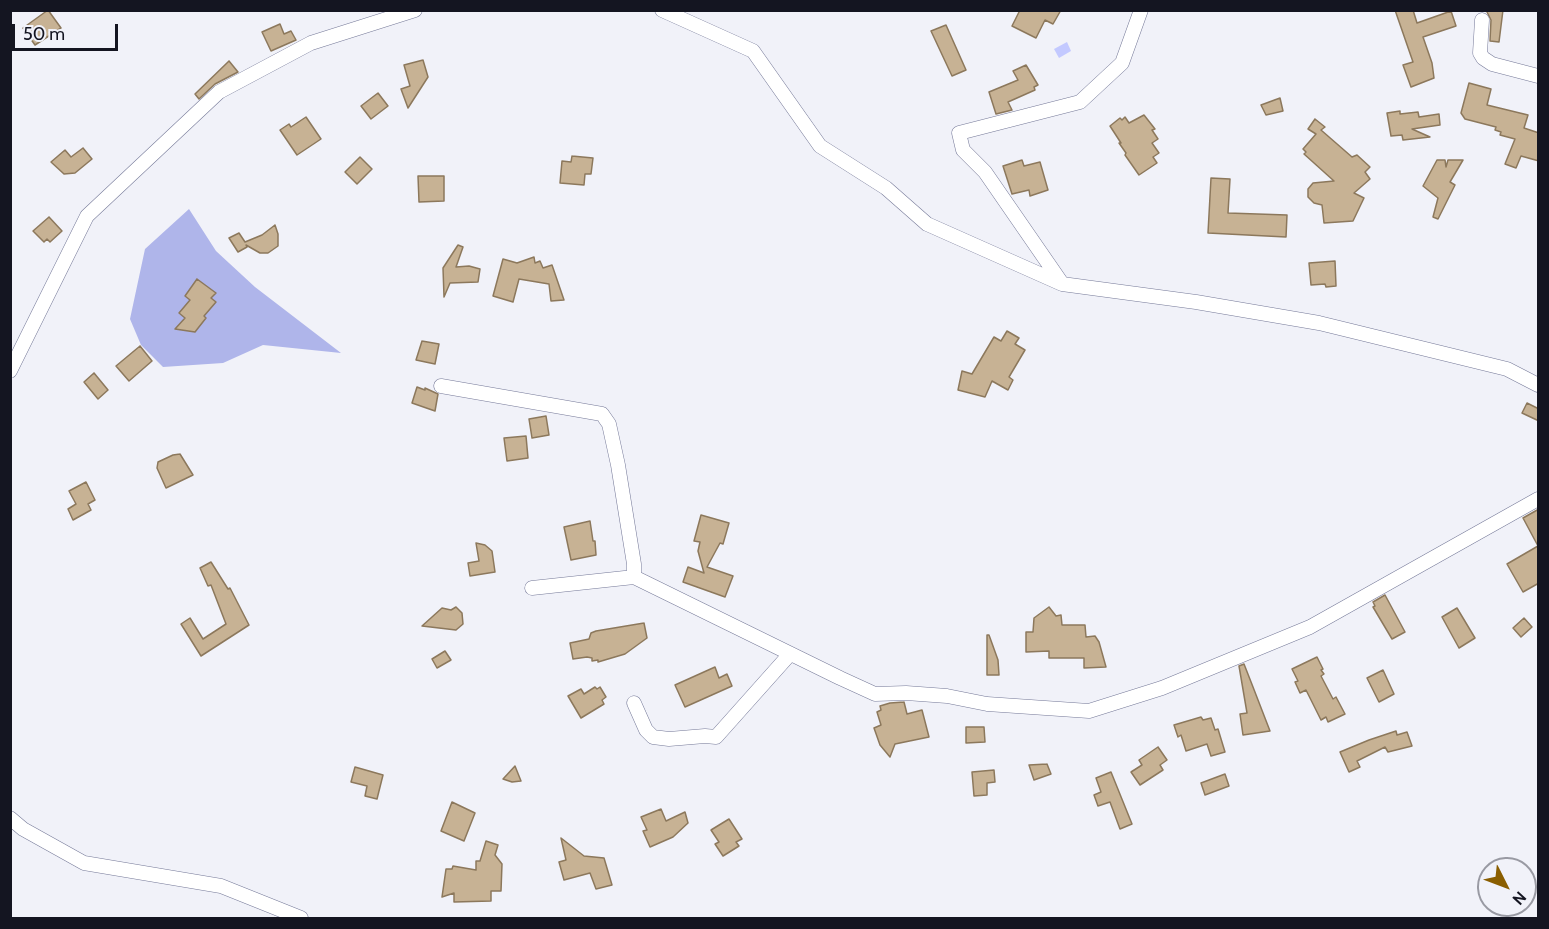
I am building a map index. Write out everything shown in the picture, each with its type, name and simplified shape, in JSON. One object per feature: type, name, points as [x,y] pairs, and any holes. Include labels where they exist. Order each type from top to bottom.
[{"type":"street","points":[[10,371],[87,216],[219,92],[311,43],[415,10]]},
{"type":"street","points":[[662,10],[753,51],[820,146],[886,188],[927,224],[1062,284],[1196,302],[1319,323],[1507,369],[1539,385]]},
{"type":"street","points":[[1062,284],[985,172],[963,150],[959,133],[1080,102],[1122,63],[1141,10]]},
{"type":"street","points":[[1482,20],[1480,52],[1483,58],[1492,64],[1539,76]]},
{"type":"street","points":[[441,386],[602,414],[609,424],[616,454],[634,564],[634,577]]},
{"type":"street","points":[[532,588],[634,577],[875,694],[906,693],[947,696],[987,704],[1089,711],[1162,688],[1310,627],[1539,499]]},
{"type":"street","points":[[634,703],[646,730],[653,737],[669,739],[716,737],[790,654]]},
{"type":"street","points":[[10,818],[23,829],[84,863],[221,886],[300,918]]},
{"type":"shaded area","points":[[1067,42],[1071,51],[1059,58],[1054,49]]},
{"type":"shaded area","points":[[189,209],[216,251],[255,287],[341,353],[263,345],[223,363],[163,367],[141,345],[130,319],[145,249]]},
{"type":"building","points":[[48,10],[61,28],[35,45],[23,28]]},
{"type":"building","points":[[1020,10],[1061,10],[1053,24],[1045,20],[1036,38],[1012,26]]},
{"type":"building","points":[[1395,10],[1413,10],[1417,23],[1451,11],[1456,26],[1423,37],[1432,63],[1434,78],[1411,87],[1403,65],[1413,62]]},
{"type":"building","points":[[1486,10],[1503,10],[1499,42],[1490,41],[1491,20]]},
{"type":"building","points":[[280,24],[284,34],[291,31],[296,40],[271,51],[262,32]]},
{"type":"building","points":[[946,25],[966,70],[952,76],[931,31]]},
{"type":"building","points":[[423,60],[428,77],[408,108],[401,89],[410,86],[404,65]]},
{"type":"building","points":[[229,61],[238,72],[215,84],[199,99],[195,94]]},
{"type":"building","points":[[1026,65],[1038,85],[1034,87],[1035,90],[1008,102],[1012,110],[996,114],[989,92],[1018,80],[1013,71]]},
{"type":"building","points":[[1469,83],[1491,89],[1487,105],[1528,115],[1524,128],[1539,133],[1539,161],[1521,156],[1516,168],[1505,164],[1515,139],[1500,135],[1501,132],[1495,130],[1496,127],[1465,119],[1461,113]]},
{"type":"building","points":[[378,93],[388,106],[371,119],[361,106]]},
{"type":"building","points":[[1280,98],[1283,111],[1266,115],[1261,105]]},
{"type":"building","points":[[1400,111],[1400,114],[1418,112],[1419,117],[1439,114],[1440,125],[1412,129],[1430,137],[1403,140],[1402,135],[1391,136],[1387,113]]},
{"type":"building","points":[[1144,115],[1155,129],[1152,130],[1158,139],[1152,143],[1159,153],[1153,157],[1157,163],[1139,175],[1125,155],[1119,143],[1121,143],[1110,126],[1120,118],[1122,120],[1125,117],[1129,123]]},
{"type":"building","points":[[306,117],[321,139],[297,155],[280,130],[289,124],[291,127]]},
{"type":"building","points":[[1315,119],[1325,127],[1321,130],[1352,157],[1357,155],[1370,167],[1365,172],[1370,179],[1354,193],[1364,198],[1353,221],[1324,223],[1322,205],[1314,203],[1308,197],[1308,189],[1313,183],[1334,181],[1304,154],[1306,152],[1303,149],[1316,134],[1308,129]]},
{"type":"building","points":[[83,148],[92,159],[75,173],[64,174],[51,162],[65,150],[71,157]]},
{"type":"building","points":[[572,156],[593,158],[591,174],[585,174],[584,185],[560,183],[562,161],[571,162]]},
{"type":"building","points":[[360,157],[372,169],[357,184],[345,172]]},
{"type":"building","points":[[1022,160],[1024,166],[1040,162],[1048,190],[1030,196],[1029,190],[1012,194],[1003,166]]},
{"type":"building","points":[[1437,160],[1445,160],[1446,167],[1448,160],[1463,160],[1450,182],[1455,185],[1438,219],[1433,217],[1438,198],[1423,186]]},
{"type":"building","points":[[418,176],[444,176],[444,201],[419,202]]},
{"type":"building","points":[[1211,178],[1230,179],[1228,213],[1287,215],[1286,237],[1208,233]]},
{"type":"building","points":[[49,217],[62,231],[50,242],[47,239],[44,242],[33,231]]},
{"type":"building","points":[[275,225],[278,246],[268,253],[260,253],[246,245],[247,247],[238,252],[229,238],[239,233],[245,242],[262,235]]},
{"type":"building","points":[[458,245],[463,247],[456,267],[469,266],[480,269],[478,282],[450,283],[444,297],[443,268]]},
{"type":"building","points":[[534,257],[535,263],[540,261],[543,268],[552,265],[564,300],[551,301],[549,284],[519,279],[513,302],[493,296],[503,259],[517,263]]},
{"type":"building","points":[[1335,261],[1336,286],[1311,285],[1309,263]]},
{"type":"building","points":[[197,279],[216,293],[211,298],[216,302],[204,316],[206,318],[195,332],[175,329],[185,318],[179,313],[190,300],[185,296]]},
{"type":"building","points":[[1007,331],[1019,338],[1015,344],[1025,350],[1009,377],[1013,380],[1008,390],[992,381],[985,397],[958,390],[962,371],[972,374],[994,337],[1001,341]]},
{"type":"building","points":[[422,341],[439,344],[435,364],[416,360]]},
{"type":"building","points":[[140,346],[152,361],[129,381],[116,366]]},
{"type":"building","points":[[94,373],[108,390],[98,399],[84,382]]},
{"type":"building","points":[[417,387],[438,394],[435,411],[412,403]]},
{"type":"building","points":[[1527,403],[1539,409],[1539,421],[1522,413]]},
{"type":"building","points":[[546,416],[549,435],[532,438],[529,419]]},
{"type":"building","points":[[526,436],[528,458],[507,461],[504,438]]},
{"type":"building","points":[[180,454],[193,475],[166,488],[157,468],[158,462]]},
{"type":"building","points":[[86,482],[95,500],[88,504],[91,510],[73,520],[68,509],[76,504],[69,491]]},
{"type":"building","points":[[1539,509],[1539,583],[1523,592],[1507,564],[1538,546],[1523,518]]},
{"type":"building","points":[[701,515],[729,523],[723,544],[720,543],[707,567],[733,576],[725,597],[683,582],[688,567],[704,573],[698,551],[700,542],[694,541]]},
{"type":"building","points":[[590,521],[596,555],[571,560],[564,527]]},
{"type":"building","points":[[476,543],[485,545],[492,551],[495,572],[470,576],[468,563],[479,561]]},
{"type":"building","points":[[211,562],[228,589],[230,588],[249,625],[201,656],[181,624],[190,618],[203,639],[226,624],[211,585],[208,586],[200,568]]},
{"type":"building","points":[[1385,595],[1405,632],[1392,639],[1373,607],[1375,606],[1373,602]]},
{"type":"building","points":[[456,607],[462,613],[463,624],[456,630],[422,626],[442,608],[451,610]]},
{"type":"building","points":[[1049,607],[1056,616],[1061,615],[1062,625],[1085,625],[1086,637],[1095,636],[1099,642],[1106,667],[1084,668],[1084,658],[1049,658],[1049,651],[1026,652],[1026,632],[1033,632],[1034,618]]},
{"type":"building","points":[[1457,608],[1475,638],[1459,648],[1442,617]]},
{"type":"building","points":[[1524,618],[1532,627],[1521,637],[1513,628]]},
{"type":"building","points":[[644,623],[647,638],[625,654],[598,662],[598,660],[592,661],[592,658],[587,657],[573,659],[570,643],[589,639],[591,633],[596,631]]},
{"type":"building","points":[[987,635],[989,635],[998,660],[999,675],[987,675]]},
{"type":"building","points":[[445,651],[451,660],[437,668],[432,659]]},
{"type":"building","points":[[1317,657],[1323,669],[1321,670],[1324,674],[1321,676],[1333,699],[1336,697],[1345,714],[1328,722],[1326,717],[1321,720],[1306,690],[1300,693],[1295,682],[1298,681],[1292,669]]},
{"type":"building","points":[[1244,664],[1270,731],[1243,735],[1240,714],[1247,713],[1239,666]]},
{"type":"building","points":[[715,667],[719,678],[727,674],[732,686],[685,707],[675,685]]},
{"type":"building","points":[[1383,670],[1394,694],[1379,702],[1367,678]]},
{"type":"building","points":[[595,687],[597,689],[600,687],[606,697],[602,700],[604,704],[581,718],[568,696],[581,689],[584,694]]},
{"type":"building","points":[[904,702],[907,714],[922,710],[929,737],[895,744],[890,757],[880,745],[874,728],[881,725],[877,712],[881,710],[880,706]]},
{"type":"building","points":[[1201,717],[1203,720],[1211,718],[1215,730],[1218,729],[1225,752],[1211,756],[1207,744],[1186,751],[1181,735],[1178,737],[1174,725]]},
{"type":"building","points":[[966,727],[984,727],[985,742],[966,743]]},
{"type":"building","points":[[1396,731],[1397,735],[1407,732],[1412,746],[1388,752],[1385,747],[1357,761],[1360,767],[1349,772],[1340,752]]},
{"type":"building","points":[[1158,747],[1167,760],[1160,765],[1163,770],[1140,785],[1131,772],[1142,765],[1139,760]]},
{"type":"building","points":[[1047,764],[1051,774],[1034,780],[1029,765]]},
{"type":"building","points":[[515,766],[521,781],[512,782],[503,779]]},
{"type":"building","points":[[355,767],[383,775],[377,799],[365,796],[367,786],[351,782]]},
{"type":"building","points":[[994,770],[995,782],[987,783],[987,795],[974,796],[972,772]]},
{"type":"building","points":[[1111,772],[1132,824],[1120,829],[1110,802],[1098,806],[1094,795],[1101,792],[1096,778]]},
{"type":"building","points":[[1225,774],[1229,786],[1205,795],[1201,783]]},
{"type":"building","points":[[452,802],[475,813],[464,841],[441,831]]},
{"type":"building","points":[[661,809],[666,821],[685,812],[688,823],[673,837],[650,847],[643,831],[647,830],[641,817]]},
{"type":"building","points":[[729,819],[742,839],[736,842],[739,846],[723,856],[715,844],[719,842],[711,830]]},
{"type":"building","points":[[561,838],[584,856],[604,858],[612,885],[596,889],[590,873],[564,880],[559,862],[566,860]]},
{"type":"building","points":[[486,841],[498,845],[495,855],[502,864],[501,891],[491,891],[491,901],[454,902],[454,893],[442,897],[446,869],[452,869],[453,866],[476,870],[476,861],[480,861]]}]
